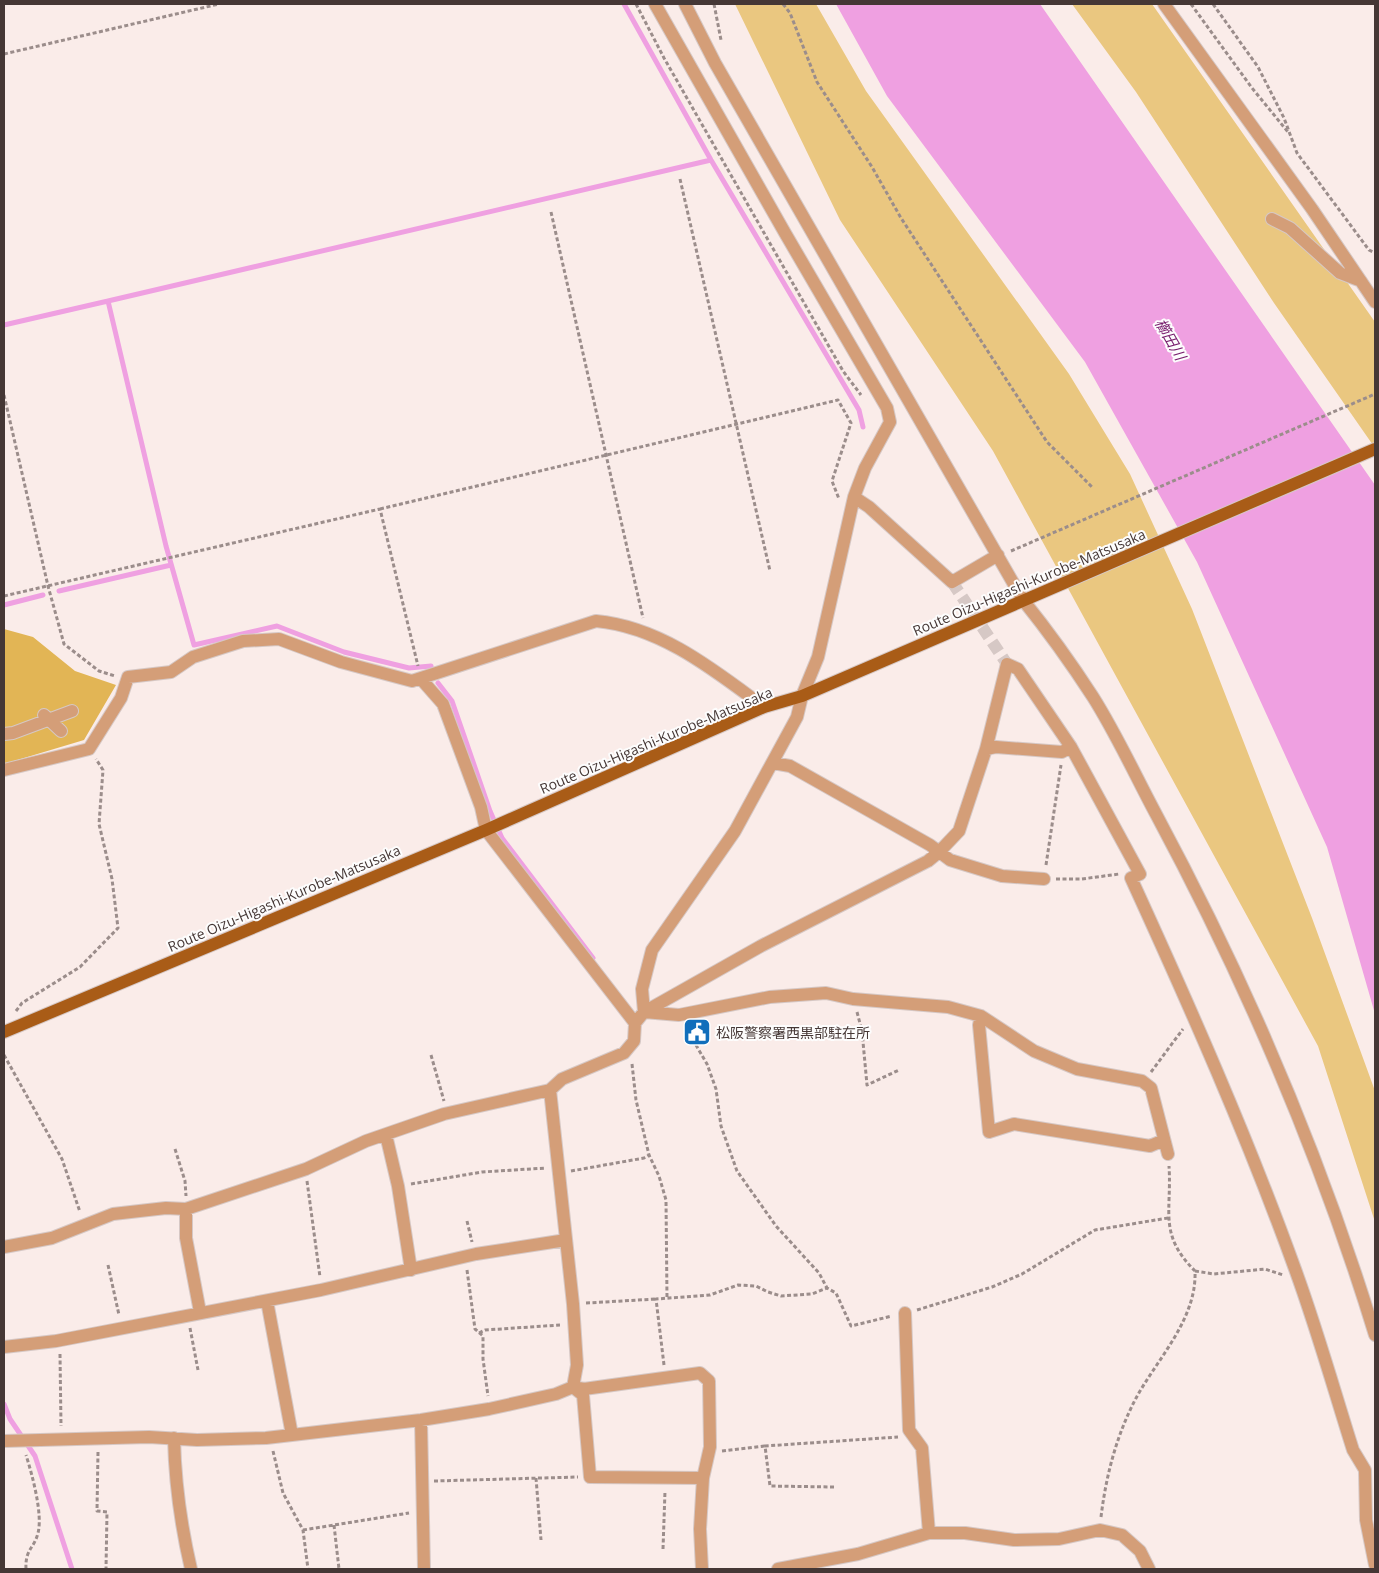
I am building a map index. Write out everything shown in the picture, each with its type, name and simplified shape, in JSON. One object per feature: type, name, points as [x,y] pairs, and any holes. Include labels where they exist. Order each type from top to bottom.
[{"type":"main road","name":"Route Oizu-Higashi-Kurobe-Matsusaka","points":[[4,1032],[492,827],[764,707],[802,696],[1375,449]]},
{"type":"street","points":[[644,1012],[642,989],[652,950],[735,831],[797,717],[802,696],[818,657],[854,497],[865,468],[890,422],[888,408],[775,216],[655,4]]},
{"type":"street","points":[[685,4],[715,63],[1028,598],[1051,636],[1094,698],[1187,872],[1223,945],[1298,1114],[1331,1201],[1375,1335]]},
{"type":"street","points":[[1164,4],[1312,209],[1375,302]]},
{"type":"street","points":[[1272,219],[1290,228],[1340,273],[1361,281]]},
{"type":"street","points":[[854,497],[869,506],[952,582],[1003,554]]},
{"type":"street","points":[[4,770],[89,749],[121,698],[128,677],[171,672],[193,658],[243,641],[279,639],[341,662],[374,669],[412,681],[596,621],[619,624],[646,632],[712,669],[764,707]]},
{"type":"street","points":[[4,1247],[52,1238],[113,1214],[166,1208],[186,1209],[306,1169],[366,1141],[444,1114],[550,1090],[562,1079],[624,1053],[634,1041],[635,1023],[644,1012],[761,946],[928,861],[960,831],[986,749],[1007,664],[1018,669],[1140,874],[1131,878],[1194,1015],[1246,1138],[1296,1271],[1353,1450],[1365,1470],[1366,1520],[1375,1565]]},
{"type":"street","points":[[421,679],[443,704],[481,807],[492,827],[635,1023]]},
{"type":"street","points":[[4,734],[13,734],[46,718],[72,711]]},
{"type":"street","points":[[46,718],[61,731]]},
{"type":"street","points":[[986,749],[996,747],[1066,749]]},
{"type":"street","points":[[773,763],[790,766],[950,860],[1002,876],[1044,879]]},
{"type":"street","points":[[644,1012],[679,1016],[770,997],[826,993],[853,999],[948,1007],[981,1016],[1034,1051],[1077,1068],[1142,1081],[1147,1084],[1151,1088],[1168,1154]]},
{"type":"street","points":[[981,1016],[979,1025],[988,1132],[1014,1124],[1150,1146],[1164,1140]]},
{"type":"street","points":[[550,1090],[573,1304],[577,1365],[573,1387]]},
{"type":"street","points":[[386,1135],[398,1186],[411,1270]]},
{"type":"street","points":[[186,1209],[186,1238],[194,1314]]},
{"type":"street","points":[[4,1347],[56,1341],[267,1301],[470,1256],[566,1240]]},
{"type":"street","points":[[267,1301],[292,1435]]},
{"type":"street","points":[[905,1313],[909,1430],[922,1448],[929,1533]]},
{"type":"street","points":[[4,1441],[98,1438],[266,1438],[421,1420],[556,1394],[573,1387],[584,1389],[666,1376],[700,1373],[709,1381],[710,1447],[703,1478],[700,1529],[702,1569]]},
{"type":"street","points":[[573,1387],[583,1395],[590,1477],[703,1478]]},
{"type":"street","points":[[421,1420],[424,1481],[424,1569]]},
{"type":"street","points":[[174,1438],[175,1468],[183,1535],[191,1569]]},
{"type":"street","points":[[778,1569],[858,1554],[929,1533],[965,1533],[1023,1540],[1059,1539],[1100,1530],[1122,1535],[1140,1551],[1149,1569]]},
{"type":"path","points":[[4,54],[219,4]]},
{"type":"path","points":[[636,4],[664,58],[843,371],[865,400]]},
{"type":"path","points":[[714,4],[723,53],[715,63]]},
{"type":"path","points":[[783,4],[790,13],[817,82],[872,167],[901,218],[1047,442],[1093,488]]},
{"type":"path","points":[[1190,4],[1252,88],[1290,134]]},
{"type":"path","points":[[1213,4],[1258,67],[1297,153],[1369,250],[1375,253]]},
{"type":"path","points":[[680,179],[770,571]]},
{"type":"path","points":[[551,212],[646,632]]},
{"type":"path","points":[[1003,554],[1375,394]]},
{"type":"path","points":[[4,395],[48,586],[64,644],[99,671],[118,677],[128,677]]},
{"type":"path","points":[[4,596],[838,400],[851,423],[832,481],[848,524]]},
{"type":"path","points":[[380,509],[416,660]]},
{"type":"path","points":[[10,1017],[22,1003],[80,967],[118,928],[112,879],[99,824],[103,770],[89,749]]},
{"type":"path","points":[[1066,749],[1044,879],[1082,880],[1122,874],[1131,878]]},
{"type":"path","points":[[853,999],[862,1031],[867,1085],[899,1070]]},
{"type":"path","points":[[1147,1084],[1151,1070],[1194,1015]]},
{"type":"path","points":[[679,1016],[707,1064],[716,1089],[721,1126],[737,1171],[776,1226],[819,1272],[827,1288],[836,1293],[851,1326],[905,1313],[992,1287],[1015,1277],[1095,1230],[1168,1218]]},
{"type":"path","points":[[634,1041],[632,1055],[636,1100],[649,1155],[659,1176],[666,1200],[667,1298]]},
{"type":"path","points":[[4,1055],[62,1159],[84,1225]]},
{"type":"path","points":[[431,1055],[444,1098],[444,1114]]},
{"type":"path","points":[[175,1149],[186,1181],[186,1209]]},
{"type":"path","points":[[1168,1154],[1168,1218],[1179,1255],[1195,1271],[1214,1274],[1265,1269],[1285,1276],[1296,1271]]},
{"type":"path","points":[[398,1186],[482,1172],[558,1170],[644,1158],[649,1155]]},
{"type":"path","points":[[306,1169],[321,1290]]},
{"type":"path","points":[[467,1220],[475,1329],[483,1336],[483,1359],[490,1408]]},
{"type":"path","points":[[108,1265],[122,1328]]},
{"type":"path","points":[[1100,1530],[1105,1488],[1116,1444],[1135,1400],[1185,1319],[1196,1287],[1195,1271]]},
{"type":"path","points":[[573,1304],[710,1295],[738,1285],[756,1286],[781,1296],[812,1294],[827,1288]]},
{"type":"path","points":[[656,1299],[666,1376]]},
{"type":"path","points":[[194,1314],[198,1370]]},
{"type":"path","points":[[479,1333],[485,1330],[574,1324]]},
{"type":"path","points":[[56,1341],[60,1350],[62,1439]]},
{"type":"path","points":[[710,1447],[719,1451],[906,1436],[909,1430]]},
{"type":"path","points":[[98,1438],[97,1511],[107,1512],[106,1569]]},
{"type":"path","points":[[266,1438],[272,1446],[283,1493],[303,1530],[308,1569]]},
{"type":"path","points":[[23,1440],[37,1500],[38,1532],[25,1556],[26,1569]]},
{"type":"path","points":[[765,1446],[770,1486],[834,1487]]},
{"type":"path","points":[[424,1481],[590,1477]]},
{"type":"path","points":[[536,1478],[541,1540]]},
{"type":"path","points":[[663,1550],[666,1478]]},
{"type":"path","points":[[303,1530],[424,1510]]},
{"type":"path","points":[[334,1525],[340,1569]]},
{"type":"shaded area","points":[[735,4],[816,4],[866,91],[1069,374],[1130,474],[1192,609],[1312,918],[1375,1091],[1375,1222],[1318,1046],[993,451],[840,220]]},
{"type":"shaded area","points":[[1072,4],[1152,4],[1375,322],[1375,448],[1274,303],[1136,92]]},
{"type":"shaded area","points":[[4,629],[33,637],[75,671],[116,685],[84,740],[4,764]]},
{"type":"water","name":"櫛田川","points":[[836,4],[1040,4],[1375,485],[1375,1014],[1327,847],[1197,562],[1085,362],[887,96]]},
{"type":"waterway","points":[[624,4],[711,160],[859,410],[863,427]]},
{"type":"waterway","points":[[431,668],[431,666],[409,668],[344,652],[277,626],[194,645],[166,546],[108,301],[711,160]]},
{"type":"waterway","points":[[4,325],[108,301]]},
{"type":"waterway","points":[[59,591],[171,565]]},
{"type":"waterway","points":[[4,605],[43,595]]},
{"type":"waterway","points":[[438,683],[452,701],[490,811],[502,838],[593,958]]},
{"type":"waterway","points":[[4,1404],[10,1419],[35,1456],[72,1569]]},
{"type":"tunnel","points":[[952,582],[1007,664]]},
{"type":"place","name":"松阪警察署西黒部駐在所","points":[[697,1032]]}]
